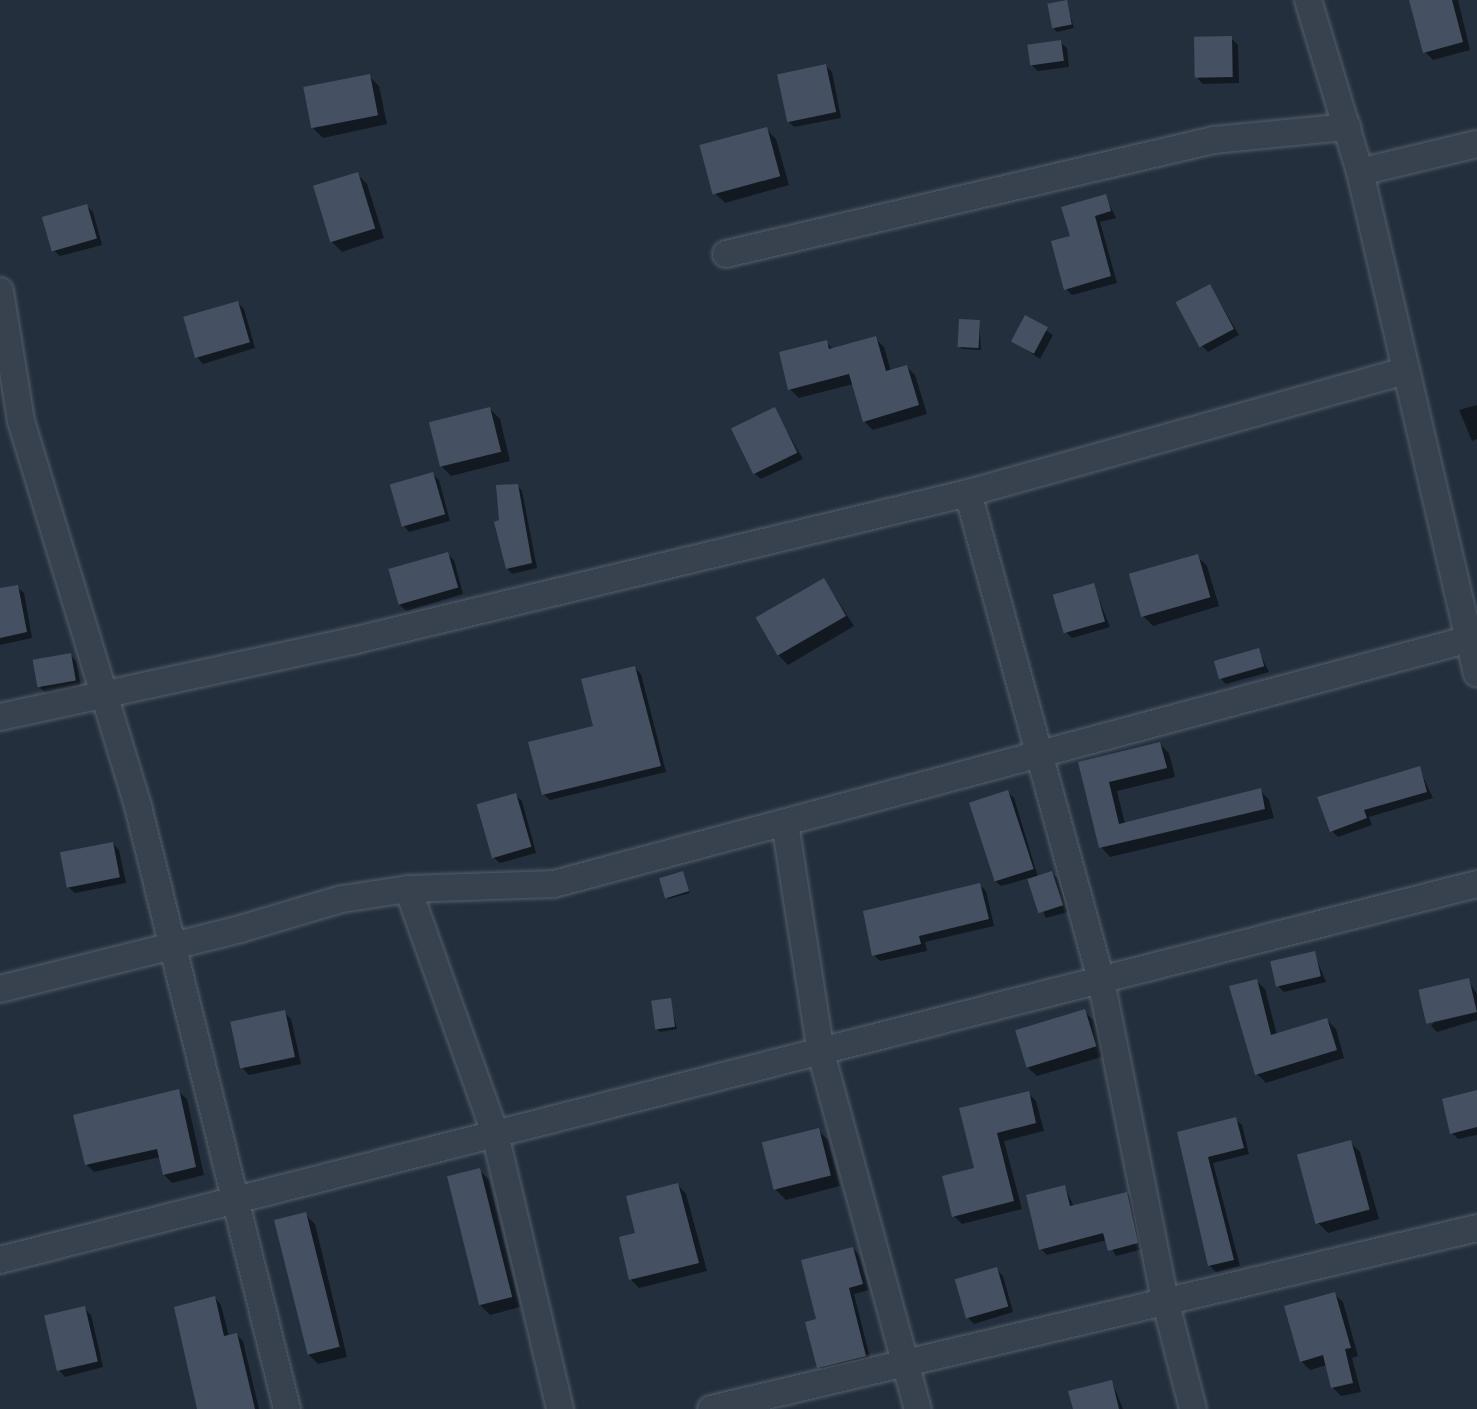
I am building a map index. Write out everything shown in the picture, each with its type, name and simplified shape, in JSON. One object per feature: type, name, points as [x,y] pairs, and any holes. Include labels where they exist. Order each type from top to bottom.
[{"type":"street","points":[[1308,0],[1360,172],[1473,638],[1477,674]]},
{"type":"street","points":[[726,254],[1214,140],[1347,127]]},
{"type":"street","points":[[1360,172],[1477,144]]},
{"type":"street","points":[[0,291],[21,421],[138,806],[287,1409]]},
{"type":"street","points":[[0,716],[352,641],[968,493],[1406,370]]},
{"type":"street","points":[[968,493],[1042,755],[1101,980],[1165,1300],[1193,1409]]},
{"type":"street","points":[[0,989],[342,899],[408,889],[554,884],[1473,638]]},
{"type":"street","points":[[785,823],[821,1053],[902,1360],[918,1409]]},
{"type":"street","points":[[0,1260],[1477,884]]},
{"type":"street","points":[[408,889],[495,1134],[560,1409]]},
{"type":"street","points":[[711,1409],[902,1360],[1477,1227]]},
{"type":"building","points":[[1067,0],[1072,25],[1052,28],[1047,4]]},
{"type":"building","points":[[1409,0],[1452,0],[1463,42],[1423,53]]},
{"type":"building","points":[[1232,36],[1233,77],[1195,78],[1194,37]]},
{"type":"building","points":[[1061,40],[1064,61],[1030,66],[1027,45]]},
{"type":"building","points":[[826,64],[836,112],[787,122],[777,74]]},
{"type":"building","points":[[370,74],[378,115],[311,128],[303,87]]},
{"type":"building","points":[[767,127],[780,176],[713,194],[699,145]]},
{"type":"building","points":[[358,172],[375,228],[330,242],[313,186]]},
{"type":"building","points":[[1106,194],[1111,211],[1095,216],[1111,276],[1064,290],[1051,241],[1070,236],[1061,207]]},
{"type":"building","points":[[87,204],[97,239],[52,252],[42,217]]},
{"type":"building","points":[[1210,284],[1234,329],[1200,347],[1176,302]]},
{"type":"building","points":[[238,301],[250,342],[195,358],[183,317]]},
{"type":"building","points":[[1025,315],[1048,327],[1034,354],[1011,341]]},
{"type":"building","points":[[959,319],[980,320],[979,348],[958,347]]},
{"type":"building","points":[[876,336],[886,371],[907,365],[919,405],[863,422],[849,374],[788,390],[779,352],[827,340],[829,349]]},
{"type":"building","points":[[490,407],[501,452],[440,467],[429,422]]},
{"type":"building","points":[[775,407],[797,453],[753,474],[731,428]]},
{"type":"building","points":[[433,472],[445,514],[402,527],[390,484]]},
{"type":"building","points":[[518,484],[532,563],[506,569],[494,522],[499,520],[496,485]]},
{"type":"building","points":[[448,552],[458,588],[399,605],[388,569]]},
{"type":"building","points":[[1198,554],[1210,597],[1141,617],[1129,574]]},
{"type":"building","points":[[824,578],[846,616],[778,656],[756,618]]},
{"type":"building","points":[[1094,583],[1105,621],[1064,633],[1053,595]]},
{"type":"building","points":[[18,585],[27,632],[0,638],[0,588]]},
{"type":"building","points":[[1259,648],[1264,666],[1219,679],[1214,661]]},
{"type":"building","points":[[71,653],[76,681],[37,687],[33,660]]},
{"type":"building","points":[[635,666],[661,766],[542,795],[528,742],[593,726],[581,679]]},
{"type":"building","points":[[1160,742],[1167,768],[1109,782],[1119,824],[1261,788],[1265,809],[1099,848],[1078,762]]},
{"type":"building","points":[[1420,766],[1427,792],[1364,810],[1367,818],[1330,832],[1317,797]]},
{"type":"building","points":[[1008,790],[1034,869],[995,882],[969,803]]},
{"type":"building","points":[[516,793],[531,847],[492,858],[477,804]]},
{"type":"building","points":[[113,842],[120,877],[67,888],[60,852]]},
{"type":"building","points":[[683,871],[689,891],[665,898],[659,878]]},
{"type":"building","points":[[1052,871],[1063,905],[1038,913],[1027,879]]},
{"type":"building","points":[[980,883],[989,919],[919,936],[921,944],[872,956],[863,911]]},
{"type":"building","points":[[1315,951],[1321,976],[1276,987],[1270,961]]},
{"type":"building","points":[[1469,978],[1477,1012],[1426,1024],[1418,990]]},
{"type":"building","points":[[1257,979],[1271,1035],[1327,1018],[1337,1050],[1255,1075],[1229,986]]},
{"type":"building","points":[[671,998],[675,1027],[655,1030],[651,1001]]},
{"type":"building","points":[[1085,1009],[1096,1046],[1027,1068],[1015,1030]]},
{"type":"building","points":[[285,1010],[295,1057],[240,1069],[230,1022]]},
{"type":"building","points":[[179,1089],[196,1167],[163,1175],[157,1149],[85,1165],[73,1115]]},
{"type":"building","points":[[1477,1090],[1477,1127],[1450,1134],[1442,1099]]},
{"type":"building","points":[[1029,1091],[1036,1123],[997,1133],[1014,1201],[952,1217],[942,1176],[974,1168],[959,1108]]},
{"type":"building","points":[[1236,1117],[1244,1148],[1208,1157],[1234,1260],[1208,1266],[1177,1132]]},
{"type":"building","points":[[819,1128],[831,1176],[774,1190],[762,1142]]},
{"type":"building","points":[[1351,1140],[1370,1210],[1316,1224],[1297,1154]]},
{"type":"building","points":[[480,1168],[512,1297],[479,1305],[447,1176]]},
{"type":"building","points":[[678,1183],[699,1263],[629,1280],[619,1237],[635,1233],[626,1196]]},
{"type":"building","points":[[1065,1185],[1070,1206],[1127,1192],[1138,1243],[1108,1251],[1103,1233],[1039,1250],[1026,1195]]},
{"type":"building","points":[[306,1212],[340,1347],[308,1355],[274,1220]]},
{"type":"building","points":[[853,1247],[863,1284],[849,1288],[866,1356],[817,1368],[805,1322],[816,1319],[801,1260]]},
{"type":"building","points":[[997,1267],[1008,1306],[966,1319],[955,1279]]},
{"type":"building","points":[[1335,1292],[1351,1348],[1345,1349],[1353,1383],[1331,1388],[1323,1355],[1300,1362],[1284,1306]]},
{"type":"building","points":[[215,1296],[224,1336],[237,1333],[255,1409],[197,1409],[174,1307]]},
{"type":"building","points":[[85,1306],[98,1362],[57,1371],[44,1315]]},
{"type":"building","points":[[1112,1380],[1119,1409],[1073,1409],[1068,1391]]}]
